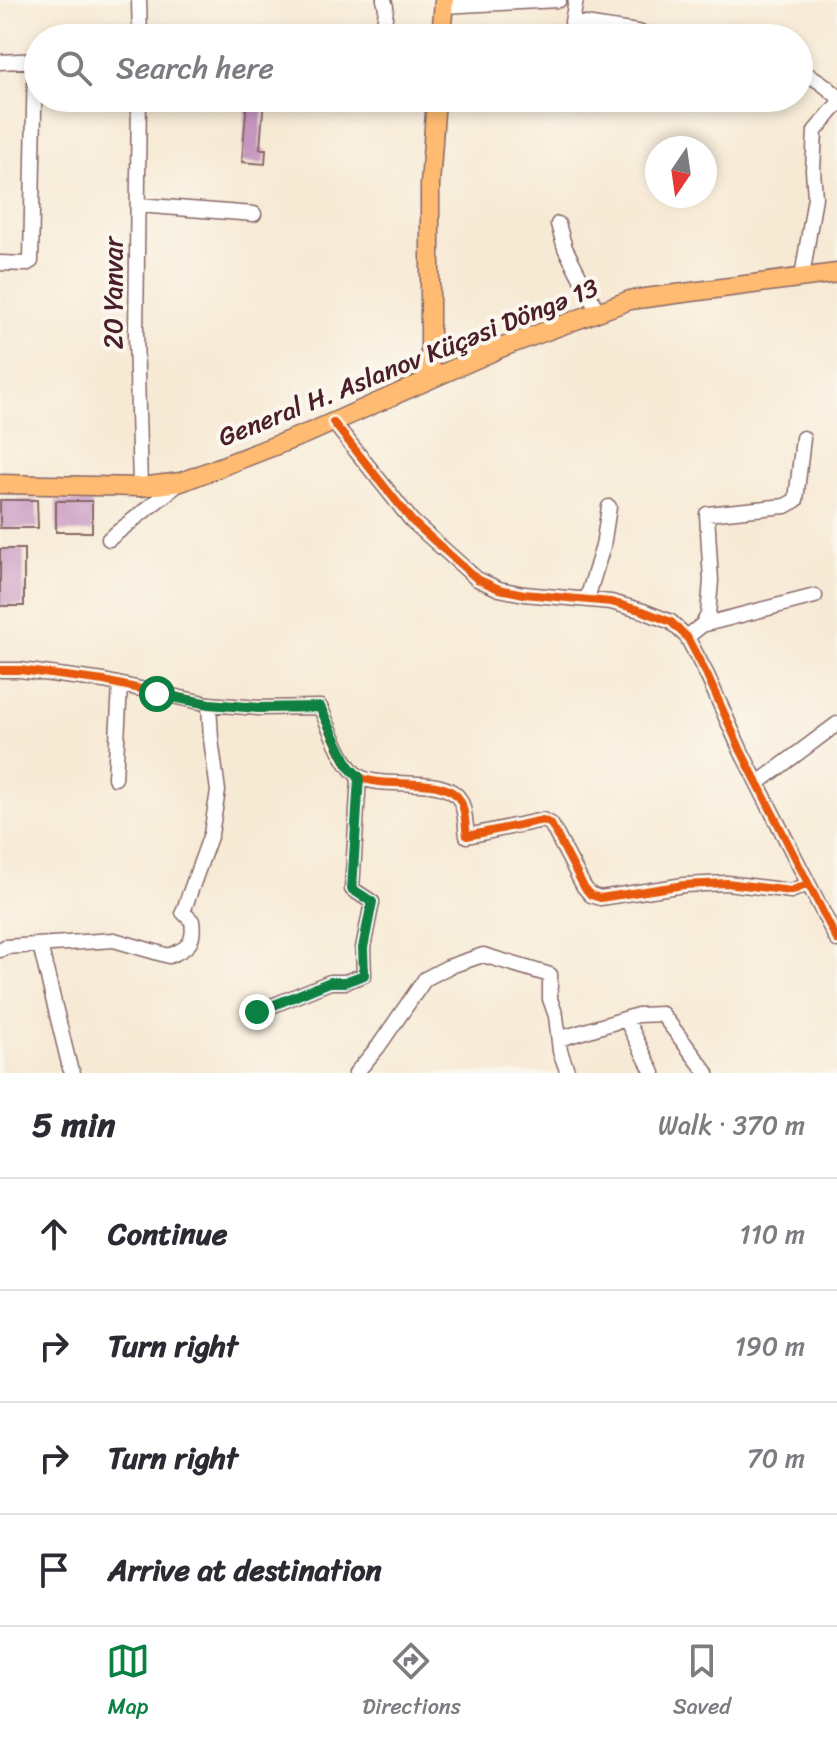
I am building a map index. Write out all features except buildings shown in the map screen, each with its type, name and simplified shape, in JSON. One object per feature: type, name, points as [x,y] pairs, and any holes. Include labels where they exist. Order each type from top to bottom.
[{"type":"main road","points":[[442,24],[444,3]]},
{"type":"main road","points":[[430,379],[430,185],[435,112]]},
{"type":"main road","name":"General H. Aslanov Küçəsi Döngə 13","points":[[0,484],[140,487],[181,482],[333,422],[503,347],[630,300],[837,273]]},
{"type":"street","points":[[137,24],[139,0]]},
{"type":"street","points":[[384,0],[384,24]]},
{"type":"street","points":[[444,3],[559,0]]},
{"type":"street","points":[[576,0],[572,22],[585,24]]},
{"type":"street","points":[[0,62],[24,61]]},
{"type":"street","points":[[813,78],[837,96]]},
{"type":"street","points":[[802,277],[815,197],[815,131],[837,105]]},
{"type":"street","points":[[0,263],[26,264],[31,261],[35,112]]},
{"type":"street","name":"20 Yanvar","points":[[139,112],[136,334],[140,487]]},
{"type":"street","points":[[138,205],[254,214]]},
{"type":"street","points":[[558,224],[565,248],[598,312]]},
{"type":"street","points":[[333,422],[412,521],[477,579],[499,589],[524,594],[611,602],[671,622],[687,637],[837,940]]},
{"type":"street","points":[[687,637],[702,625],[708,615],[711,581],[707,514],[785,506],[796,500],[803,438]]},
{"type":"street","points":[[109,539],[181,482]]},
{"type":"street","points":[[587,599],[603,546],[609,507]]},
{"type":"street","points":[[702,625],[815,596]]},
{"type":"street","points":[[0,670],[104,681],[209,704],[259,708],[320,707],[349,767],[359,777],[435,786],[451,791],[460,799],[467,836],[543,820],[551,824],[584,887],[591,895],[600,898],[684,885],[727,883],[791,891],[808,884]]},
{"type":"street","points":[[115,778],[120,685]]},
{"type":"street","points":[[0,950],[5,947],[114,940],[169,956],[188,946],[194,934],[192,921],[183,912],[211,834],[218,791],[209,704]]},
{"type":"street","points":[[758,783],[837,724]]},
{"type":"street","points":[[257,1012],[330,982],[345,982],[364,975],[363,948],[372,902],[352,889],[359,777]]},
{"type":"street","points":[[40,945],[73,1073]]},
{"type":"street","points":[[356,1073],[425,979],[483,955],[550,975],[550,999],[556,1016],[560,1051],[568,1073]]},
{"type":"street","points":[[559,1039],[638,1015],[662,1014],[707,1073]]},
{"type":"street","points":[[626,1019],[653,1073]]},
{"type":"cycle path","points":[[333,422],[412,521],[477,579],[499,589],[524,594],[611,602],[671,622],[687,637],[837,940]]},
{"type":"cycle path","points":[[0,670],[104,681],[209,704],[259,708],[320,707],[342,756],[360,777],[371,781],[442,787],[452,792],[462,804],[467,836],[543,820],[551,824],[584,887],[591,895],[600,898],[684,885],[727,883],[791,891],[808,884]]},
{"type":"route","points":[[157,694],[209,704],[259,708],[320,707],[349,767],[359,777],[352,889],[372,902],[363,948],[364,975],[345,982],[330,982],[257,1012]]}]
